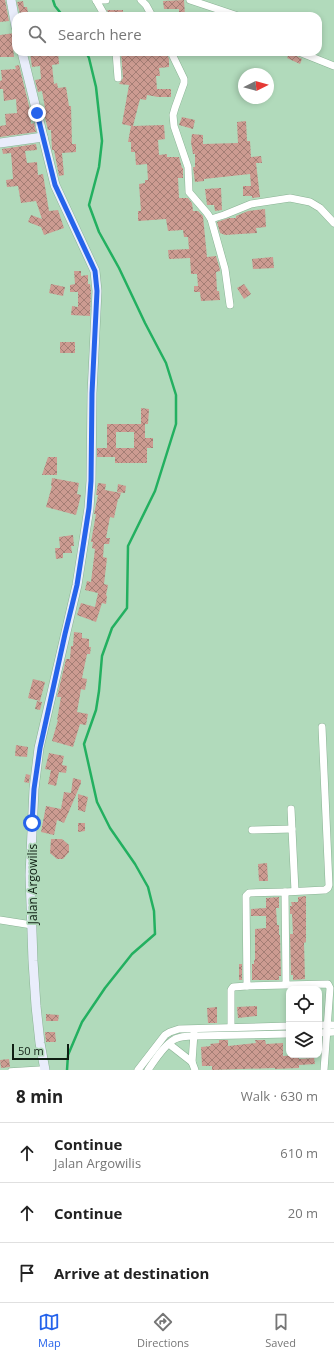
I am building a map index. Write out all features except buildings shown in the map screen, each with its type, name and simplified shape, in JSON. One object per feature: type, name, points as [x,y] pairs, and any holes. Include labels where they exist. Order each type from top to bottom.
[{"type":"street","points":[[11,0],[13,12]]},
{"type":"street","points":[[103,12],[96,0],[106,0]]},
{"type":"street","points":[[141,0],[150,12]]},
{"type":"street","points":[[190,0],[226,12]]},
{"type":"street","name":"Jalan Argowilis","points":[[23,56],[55,185],[95,271],[97,291],[92,393],[91,481],[89,508],[77,585],[64,635],[40,748],[34,789],[30,875],[36,1006],[44,1069]]},
{"type":"street","points":[[116,56],[118,78]]},
{"type":"street","points":[[173,56],[184,79],[175,108],[173,121],[175,132],[188,167],[189,192],[211,219],[225,269],[230,305]]},
{"type":"street","points":[[309,56],[334,66]]},
{"type":"street","points":[[0,143],[43,137]]},
{"type":"street","points":[[211,219],[251,204],[290,198],[310,202],[320,208],[334,223]]},
{"type":"street","points":[[247,986],[246,896],[249,893],[324,890],[328,888],[330,882],[322,727]]},
{"type":"street","points":[[291,809],[295,891]]},
{"type":"street","points":[[252,830],[292,829]]},
{"type":"street","points":[[285,892],[286,984]]},
{"type":"street","points":[[0,920],[32,924]]},
{"type":"street","points":[[231,1027],[232,988],[286,984],[328,984],[330,988],[331,1029],[324,1070]]},
{"type":"street","points":[[148,1070],[174,1039],[194,1032],[231,1027],[286,1026]]},
{"type":"street","points":[[265,1027],[265,1035]]},
{"type":"street","points":[[138,1070],[165,1036],[170,1032],[179,1029],[194,1032],[265,1035],[286,1034]]},
{"type":"street","points":[[194,1032],[192,1062],[195,1070]]},
{"type":"street","points":[[169,1044],[192,1062]]},
{"type":"lane","points":[[10,1070],[44,1069]]},
{"type":"waterway","points":[[53,0],[55,6],[60,12]]},
{"type":"waterway","points":[[67,1070],[68,1055],[82,1022],[105,988],[132,954],[155,934],[154,911],[148,887],[135,864],[110,828],[97,802],[84,744],[96,710],[102,656],[112,628],[127,608],[128,546],[155,491],[176,424],[176,395],[166,363],[119,268],[99,232],[89,205],[99,167],[102,141],[96,87],[88,56]]},
{"type":"route","points":[[32,823],[34,789],[40,748],[77,585],[89,508],[91,481],[92,393],[97,291],[95,271],[55,185],[37,113]]}]
